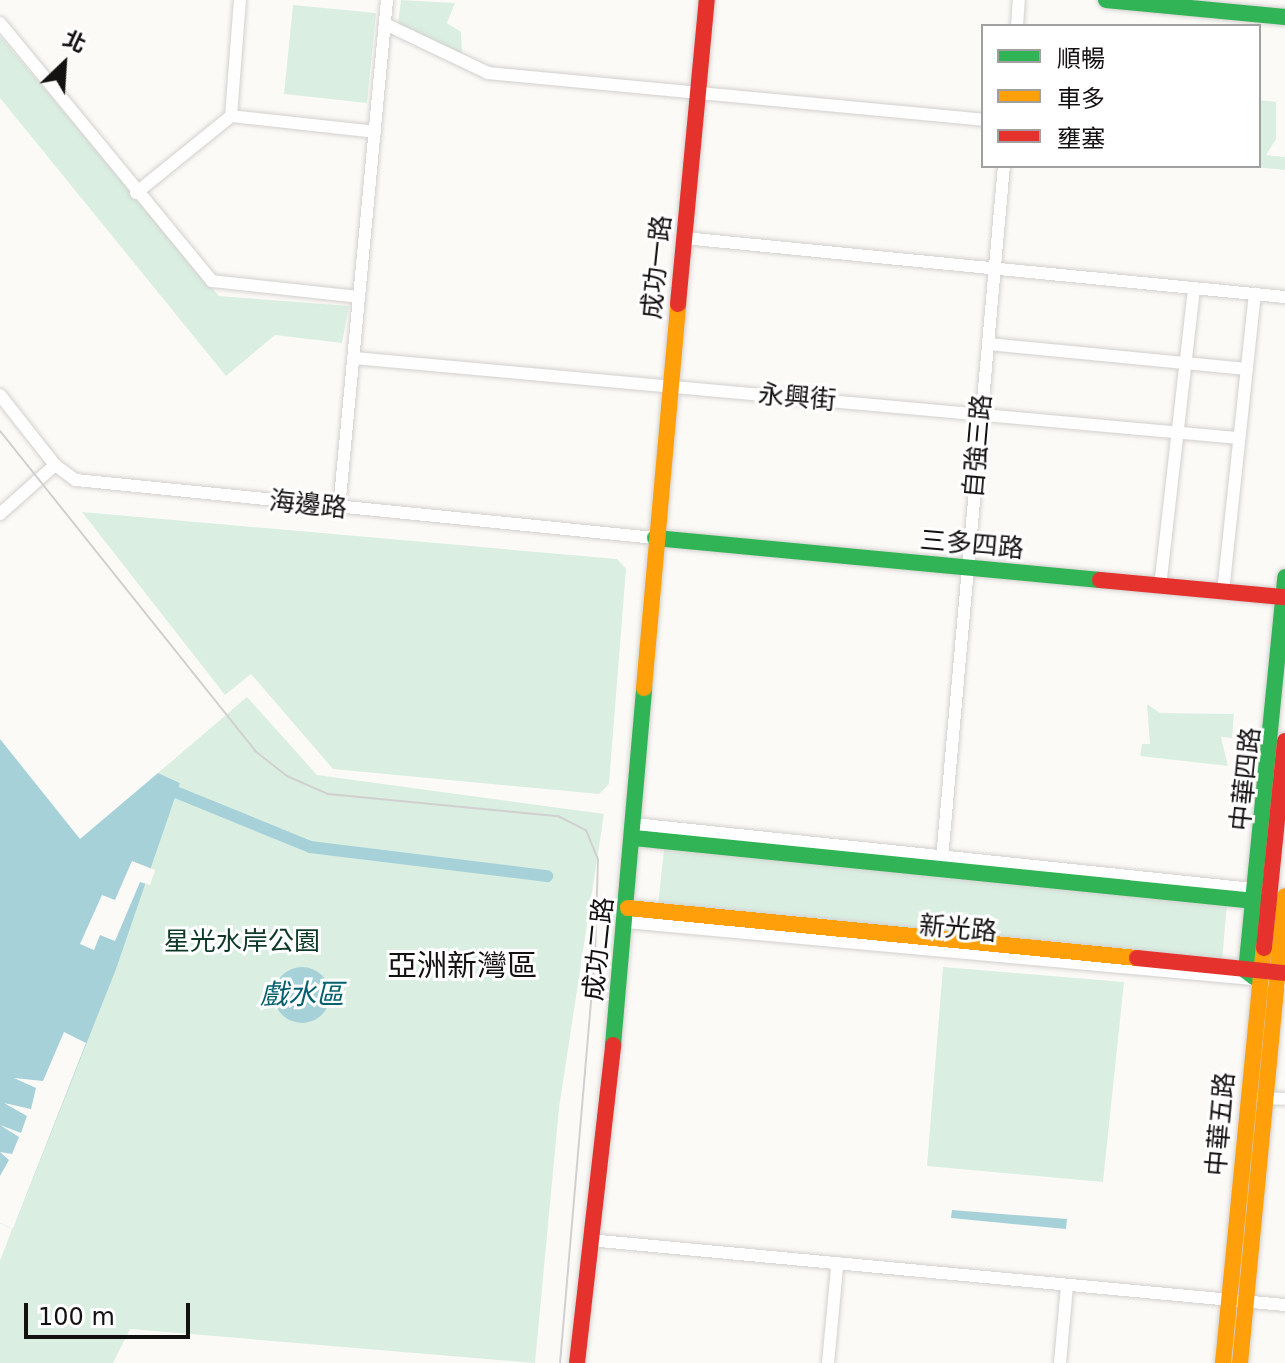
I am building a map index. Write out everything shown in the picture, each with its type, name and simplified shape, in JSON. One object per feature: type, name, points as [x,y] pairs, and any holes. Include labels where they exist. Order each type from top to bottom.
[{"type":"street","points":[[231,116],[240,0]]},
{"type":"street","points":[[339,509],[387,0]]},
{"type":"street","name":"成功一路","points":[[655,538],[707,0]]},
{"type":"street","points":[[1017,24],[1019,0]]},
{"type":"street","points":[[1106,0],[1220,5],[1285,17]]},
{"type":"street","points":[[0,23],[136,193],[212,281],[359,297]]},
{"type":"street","points":[[385,24],[488,73],[981,120]]},
{"type":"street","points":[[136,193],[231,116],[375,132]]},
{"type":"street","name":"自強三路","points":[[941,863],[1004,168]]},
{"type":"street","points":[[684,238],[1285,297]]},
{"type":"street","points":[[1160,587],[1194,288]]},
{"type":"street","points":[[1223,592],[1255,294]]},
{"type":"street","points":[[988,344],[1247,369]]},
{"type":"street","name":"永興街","points":[[354,358],[1177,435],[1239,438]]},
{"type":"street","name":"海邊路","points":[[0,395],[55,465],[91,483],[655,538]]},
{"type":"street","points":[[0,514],[55,465]]},
{"type":"street","name":"三多四路","points":[[655,538],[1284,597]]},
{"type":"street","name":"成功二路","points":[[577,1363],[627,915],[655,538]]},
{"type":"street","name":"中華四路","points":[[1274,897],[1285,577]]},
{"type":"street","name":"中華四路","points":[[1254,973],[1274,897],[1285,741]]},
{"type":"street","points":[[634,831],[1274,897]]},
{"type":"street","name":"中華五路","points":[[1240,1363],[1266,1098],[1282,977],[1274,897]]},
{"type":"street","name":"新光路","points":[[627,915],[1282,977]]},
{"type":"street","name":"中華五路","points":[[1223,1363],[1248,1098],[1254,973]]},
{"type":"street","points":[[1248,1098],[1285,1099]]},
{"type":"street","points":[[589,1240],[837,1267],[1285,1305]]},
{"type":"street","points":[[828,1363],[837,1267]]},
{"type":"street","points":[[1060,1363],[1067,1286]]},
{"type":"green space","points":[[401,0],[455,3],[447,23],[461,32],[462,54],[398,24]]},
{"type":"green space","points":[[293,5],[376,13],[367,103],[284,94]]},
{"type":"green space","points":[[0,36],[219,296],[349,306],[342,343],[275,335],[226,376],[0,98]]},
{"type":"green space","points":[[1261,100],[1276,102],[1276,139],[1266,155],[1285,157],[1285,170],[1261,168]]},
{"type":"green space","points":[[82,512],[617,559],[626,569],[609,784],[599,794],[333,769],[251,674],[225,695]]},
{"type":"green space","name":"星光水岸公園","points":[[247,697],[317,775],[604,814],[559,1108],[535,1363],[130,1329],[113,1363],[0,1363],[0,1261],[180,783],[158,773]]},
{"type":"green space","points":[[1147,704],[1160,713],[1234,714],[1232,738],[1221,737],[1228,766],[1140,756],[1142,744],[1150,744]]},
{"type":"green space","points":[[664,849],[1227,903],[1222,962],[658,905]]},
{"type":"green space","points":[[943,967],[1124,982],[1103,1182],[927,1166]]},
{"type":"water","points":[[0,739],[80,839],[158,773],[180,783],[116,969],[13,1229],[0,1223]]},
{"type":"water","name":"戲水區","points":[[302,967],[322,975],[330,995],[322,1015],[302,1023],[282,1015],[274,995],[282,975]]},
{"type":"water","points":[[952,1210],[1067,1219],[1066,1229],[951,1218]]},
{"type":"pier","points":[[132,861],[155,870],[150,885],[140,882],[115,941],[100,935],[94,950],[80,944],[102,895],[115,900]]},
{"type":"pier","points":[[64,1032],[86,1043],[13,1229],[0,1223],[0,1176],[9,1160],[0,1152],[12,1154],[19,1137],[0,1125],[21,1133],[27,1116],[4,1103],[31,1109],[36,1088],[14,1078],[43,1081]]},
{"type":"waterway","points":[[178,793],[310,847],[547,876]]},
{"type":"tram line","points":[[0,431],[255,751],[287,776],[328,794],[558,816],[586,830],[598,860],[595,955],[560,1363]]},
{"type":"traffic: fast","points":[[1106,0],[1285,17]]},
{"type":"traffic: fast","points":[[655,538],[1100,580]]},
{"type":"traffic: fast","points":[[1254,977],[1246,971],[1285,577]]},
{"type":"traffic: fast","points":[[613,1045],[644,688]]},
{"type":"traffic: fast","points":[[634,838],[1285,904]]},
{"type":"traffic: slow","points":[[644,688],[678,304]]},
{"type":"traffic: slow","points":[[1240,1363],[1285,896]]},
{"type":"traffic: slow","points":[[628,908],[1137,958]]},
{"type":"traffic: slow","points":[[1223,1363],[1264,948]]},
{"type":"traffic: jam","points":[[678,304],[707,0]]},
{"type":"traffic: jam","points":[[1100,580],[1285,597]]},
{"type":"traffic: jam","points":[[1264,948],[1285,741]]},
{"type":"traffic: jam","points":[[1137,958],[1285,973]]},
{"type":"traffic: jam","points":[[577,1363],[613,1045]]},
{"type":"district","name":"亞洲新灣區","points":[[462,966]]}]
